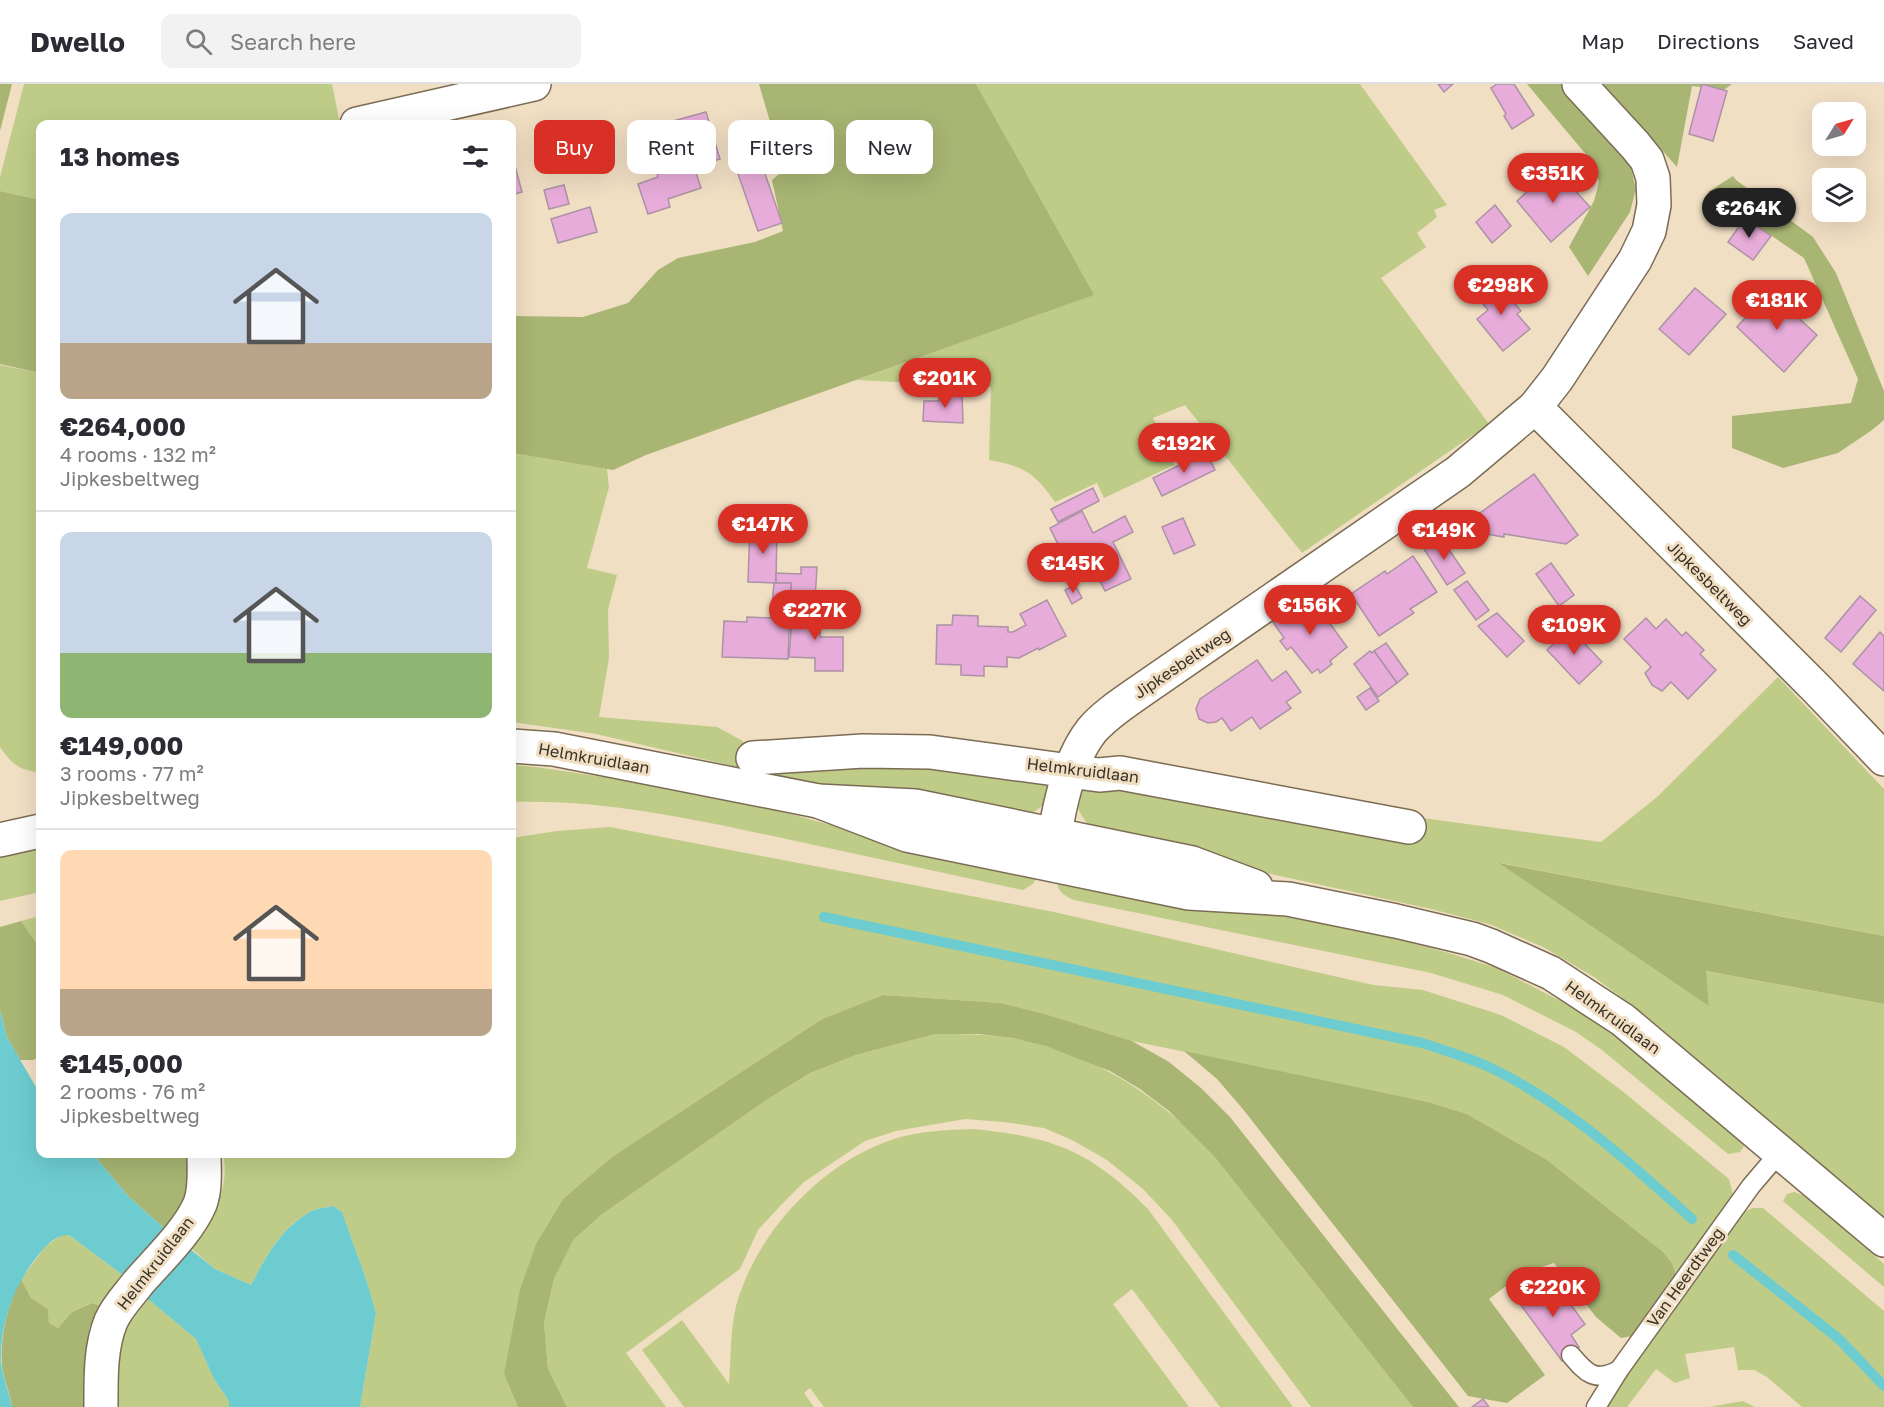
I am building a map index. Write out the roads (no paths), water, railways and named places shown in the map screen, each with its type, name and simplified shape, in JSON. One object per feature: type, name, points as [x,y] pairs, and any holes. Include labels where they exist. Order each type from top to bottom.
[{"type":"street","points":[[375,120],[534,84]]},
{"type":"street","name":"Jipkesbeltweg","points":[[1052,850],[1065,785],[1071,770],[1090,732],[1108,714],[1458,472],[1535,407],[1582,342],[1635,260],[1649,231],[1653,214],[1654,186],[1647,160],[1579,84]]},
{"type":"street","name":"Jipkesbeltweg","points":[[1535,407],[1834,706],[1884,759]]},
{"type":"street","name":"Helmkruidlaan","points":[[516,746],[554,749],[818,801],[915,806],[1052,850],[1192,863],[1288,899],[1472,939],[1551,973],[1623,1020],[1884,1240]]},
{"type":"street","name":"Helmkruidlaan","points":[[753,758],[863,750],[930,752],[1099,775],[1120,773],[1409,827]]},
{"type":"street","points":[[0,840],[36,832]]},
{"type":"street","name":"Helmkruidlaan","points":[[101,1407],[105,1340],[112,1319],[131,1292],[189,1223],[200,1203],[204,1182],[204,1158]]},
{"type":"lane","name":"Van Heerdtweg","points":[[1596,1407],[1619,1370],[1751,1186],[1780,1152]]},
{"type":"lane","points":[[1571,1355],[1593,1376],[1610,1375],[1619,1370]]},
{"type":"water","points":[[0,1010],[7,1037],[36,1087],[36,1158],[96,1158],[128,1196],[164,1228],[215,1269],[251,1285],[275,1244],[290,1227],[310,1212],[333,1206],[342,1212],[376,1313],[360,1407],[229,1407],[229,1401],[214,1379],[196,1339],[148,1299],[143,1304],[118,1283],[124,1276],[69,1235],[59,1237],[46,1246],[28,1269],[10,1307],[3,1334],[1,1362],[12,1407],[0,1407]]},
{"type":"waterway","points":[[824,917],[1422,1043],[1455,1054],[1487,1066],[1543,1097],[1569,1115],[1620,1155],[1692,1219]]},
{"type":"waterway","points":[[1733,1255],[1839,1339],[1884,1386]]}]
